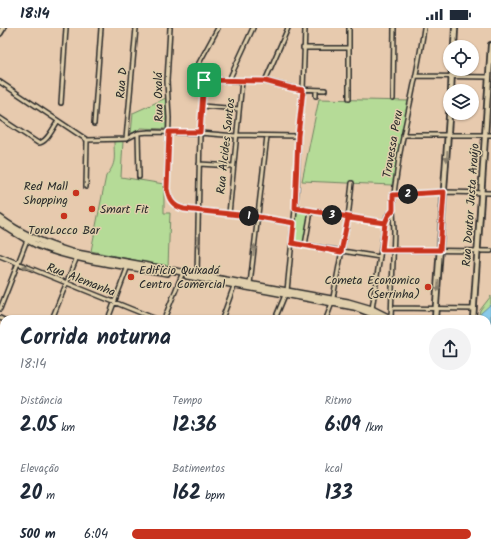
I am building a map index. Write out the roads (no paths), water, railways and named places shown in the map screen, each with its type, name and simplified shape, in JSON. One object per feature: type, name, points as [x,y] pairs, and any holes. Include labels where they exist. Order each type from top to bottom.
[{"type":"main road","points":[[0,218],[28,238],[71,252],[182,274],[250,284],[286,293]]},
{"type":"main road","points":[[0,222],[51,250],[77,257],[128,264]]},
{"type":"main road","points":[[197,276],[234,286],[286,293],[372,309],[384,315]]},
{"type":"main road","points":[[333,301],[374,315]]},
{"type":"street","points":[[0,33],[3,28]]},
{"type":"street","points":[[61,103],[66,28]]},
{"type":"street","points":[[94,124],[101,28]]},
{"type":"street","name":"Rua D","points":[[126,139],[136,28]]},
{"type":"street","name":"Rua Oxalá","points":[[170,28],[167,81],[169,132],[167,189],[169,197],[174,205],[184,209],[198,210]]},
{"type":"street","points":[[192,76],[218,28]]},
{"type":"street","points":[[229,80],[253,28]]},
{"type":"street","points":[[265,81],[288,28]]},
{"type":"street","points":[[277,315],[286,293],[294,223],[298,136],[303,90],[304,28]]},
{"type":"street","points":[[349,28],[349,98]]},
{"type":"street","points":[[394,28],[394,99]]},
{"type":"street","name":"Travessa Peru","points":[[392,315],[393,195],[424,28]]},
{"type":"street","points":[[454,40],[455,28]]},
{"type":"street","name":"Rua Doutor Justa Araújo","points":[[473,315],[491,45]]},
{"type":"street","points":[[304,48],[349,48]]},
{"type":"street","points":[[416,76],[490,77]]},
{"type":"street","points":[[452,77],[452,84]]},
{"type":"street","points":[[197,276],[200,132],[204,80],[265,81],[303,90],[325,90]]},
{"type":"street","name":"Rua Alcides Santos","points":[[229,214],[242,81]]},
{"type":"street","points":[[0,82],[87,140],[126,139],[138,133],[169,132],[298,136]]},
{"type":"street","points":[[316,90],[316,96]]},
{"type":"street","points":[[202,106],[239,109]]},
{"type":"street","points":[[0,118],[38,143],[45,141],[58,120]]},
{"type":"street","points":[[435,315],[449,120]]},
{"type":"street","points":[[138,133],[139,177]]},
{"type":"street","points":[[403,135],[491,135]]},
{"type":"street","points":[[250,284],[267,136]]},
{"type":"street","points":[[86,187],[87,140]]},
{"type":"street","points":[[200,164],[233,166]]},
{"type":"street","points":[[328,315],[333,301],[348,218],[352,183]]},
{"type":"street","points":[[393,195],[444,192],[491,193]]},
{"type":"street","points":[[295,208],[385,223]]},
{"type":"street","points":[[198,210],[294,223]]},
{"type":"street","points":[[372,309],[385,223],[393,210]]},
{"type":"street","points":[[305,245],[311,211]]},
{"type":"street","points":[[0,309],[28,238]]},
{"type":"street","points":[[292,243],[380,257]]},
{"type":"street","points":[[382,250],[491,251]]},
{"type":"street","name":"Rua Alemanha","points":[[0,256],[66,284],[146,315]]},
{"type":"street","points":[[54,315],[77,257]]},
{"type":"street","points":[[109,315],[128,264]]},
{"type":"street","points":[[166,315],[182,274]]},
{"type":"street","points":[[223,315],[234,286]]},
{"type":"street","points":[[392,308],[474,309]]},
{"type":"water","points":[[491,304],[491,315],[480,315]]},
{"type":"place","name":"Red Mall Shopping","points":[[76,193]]},
{"type":"place","name":"Smart Fit","points":[[92,209]]},
{"type":"place","name":"ToroLocco Bar","points":[[64,216]]},
{"type":"place","name":"Edifício Quixadá Centro Comercial","points":[[131,277]]},
{"type":"place","name":"Cometa Economico (Serrinha)","points":[[428,287]]}]
